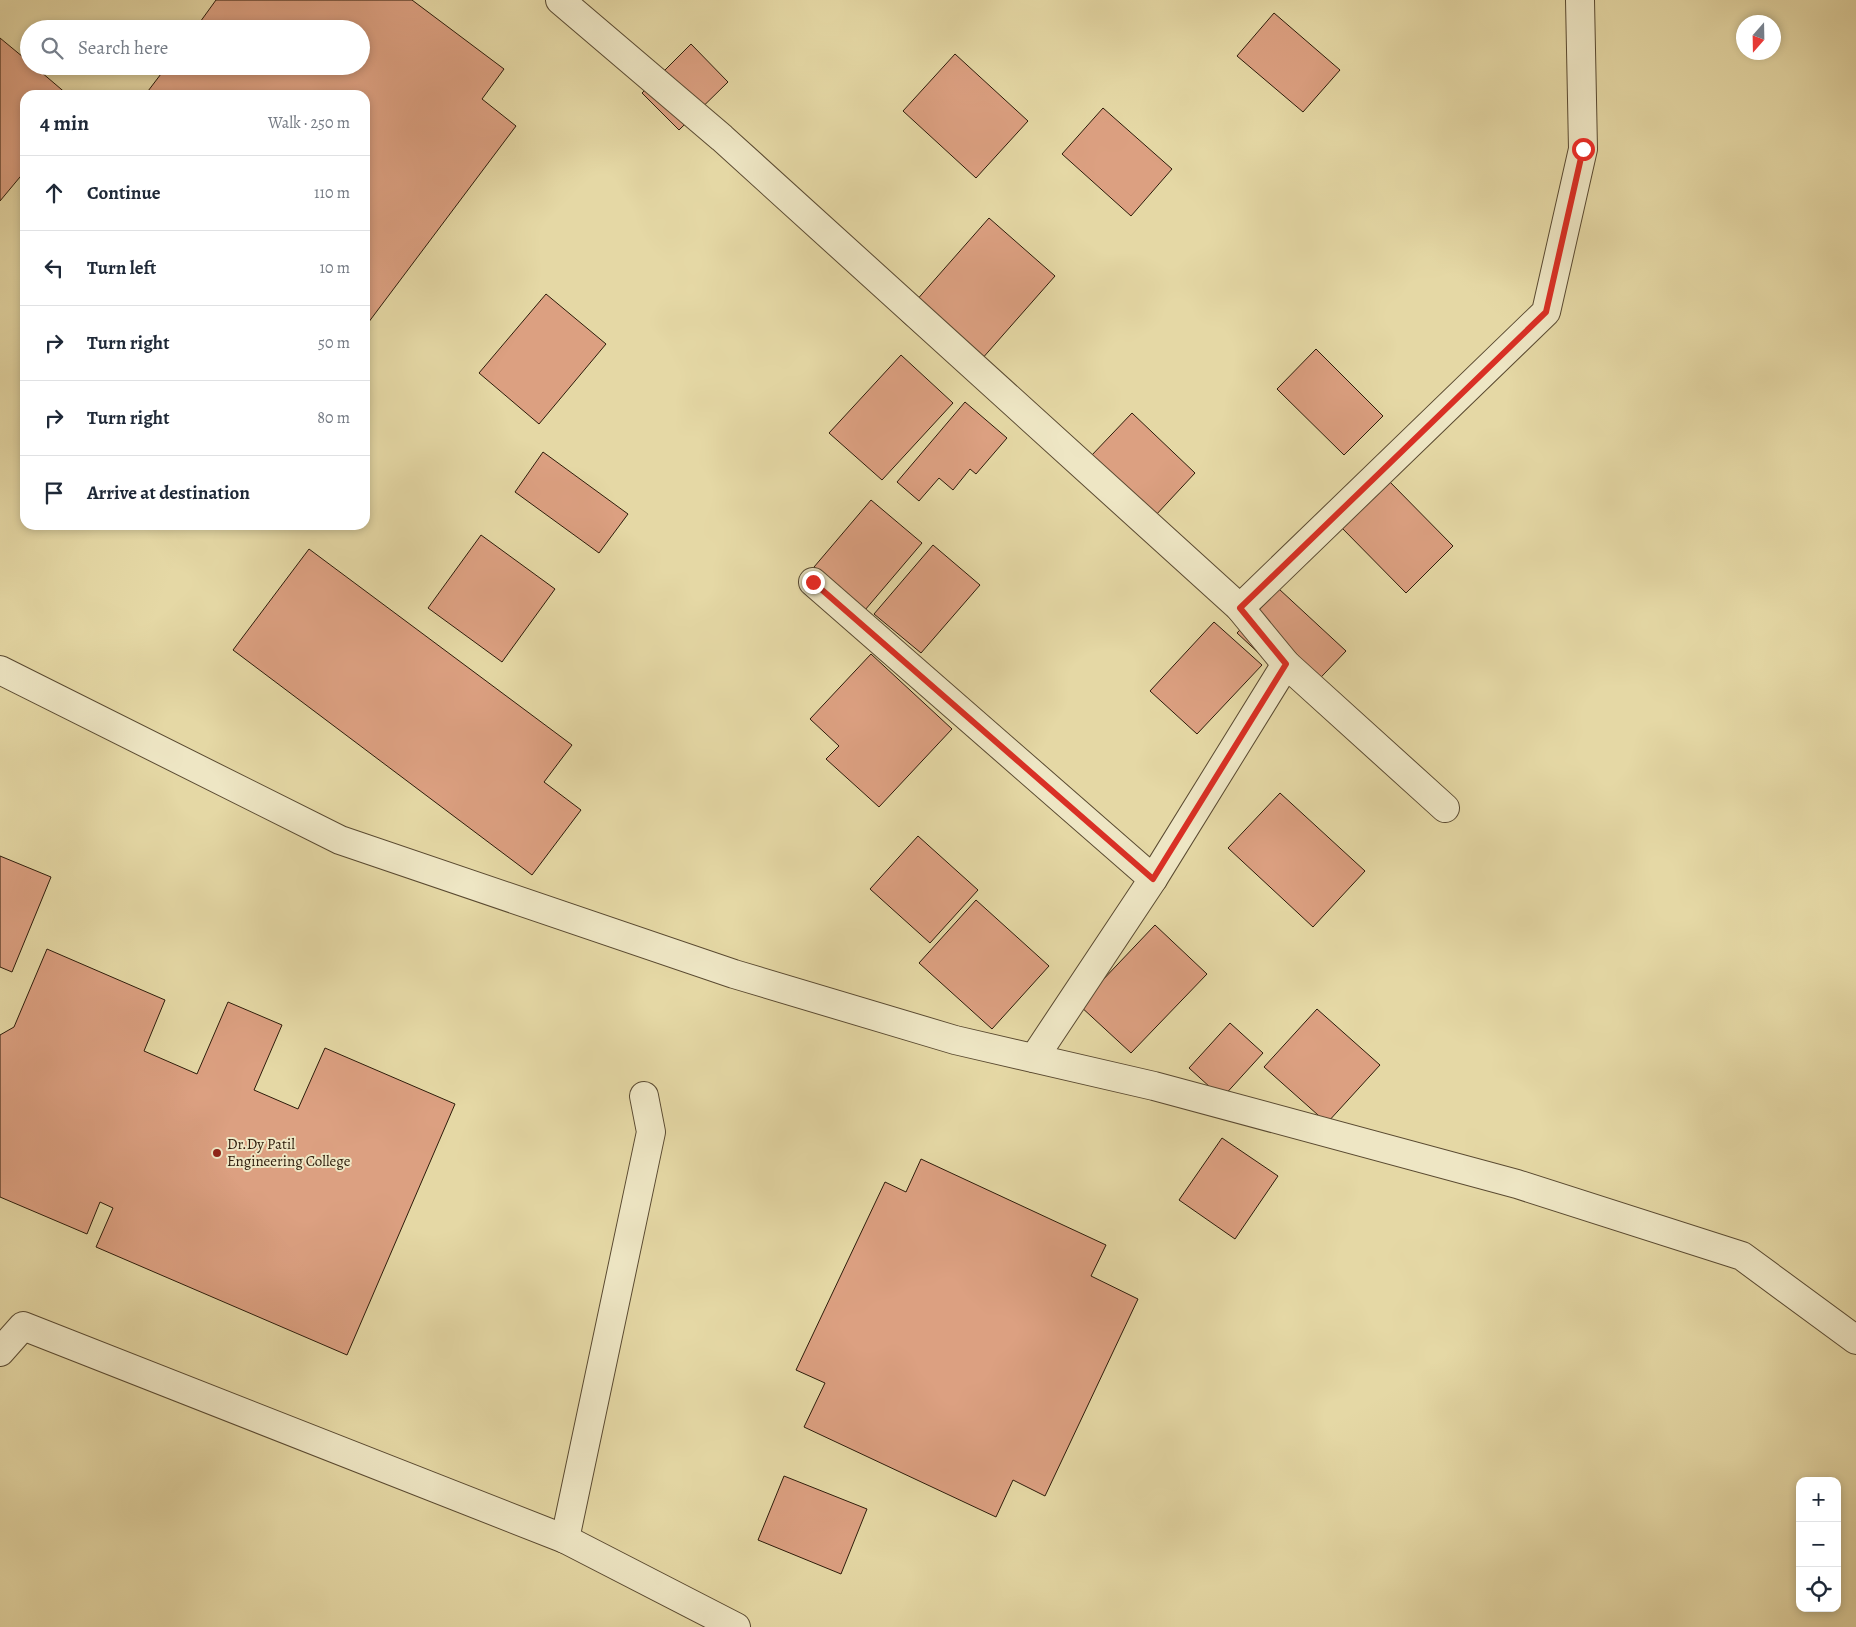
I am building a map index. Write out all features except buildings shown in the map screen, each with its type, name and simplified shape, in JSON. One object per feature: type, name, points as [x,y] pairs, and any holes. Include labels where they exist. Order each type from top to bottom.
[{"type":"street","points":[[560,0],[722,138],[1240,608],[1286,664],[1445,808]]},
{"type":"street","points":[[1240,608],[1546,312],[1583,149],[1580,0]]},
{"type":"street","points":[[813,582],[1153,879]]},
{"type":"street","points":[[1034,1058],[1153,879],[1286,664]]},
{"type":"street","points":[[0,670],[340,840],[734,974],[955,1040],[1154,1086],[1517,1184],[1742,1256],[1856,1340]]},
{"type":"street","points":[[565,1539],[651,1132],[644,1096]]},
{"type":"street","points":[[0,1352],[23,1326],[565,1539],[736,1627]]},
{"type":"place","name":"Dr.Dy Patil Engineering College","points":[[217,1153]]},
{"type":"route","points":[[813,582],[1153,879],[1286,664],[1240,608],[1546,312],[1583,149]]}]
